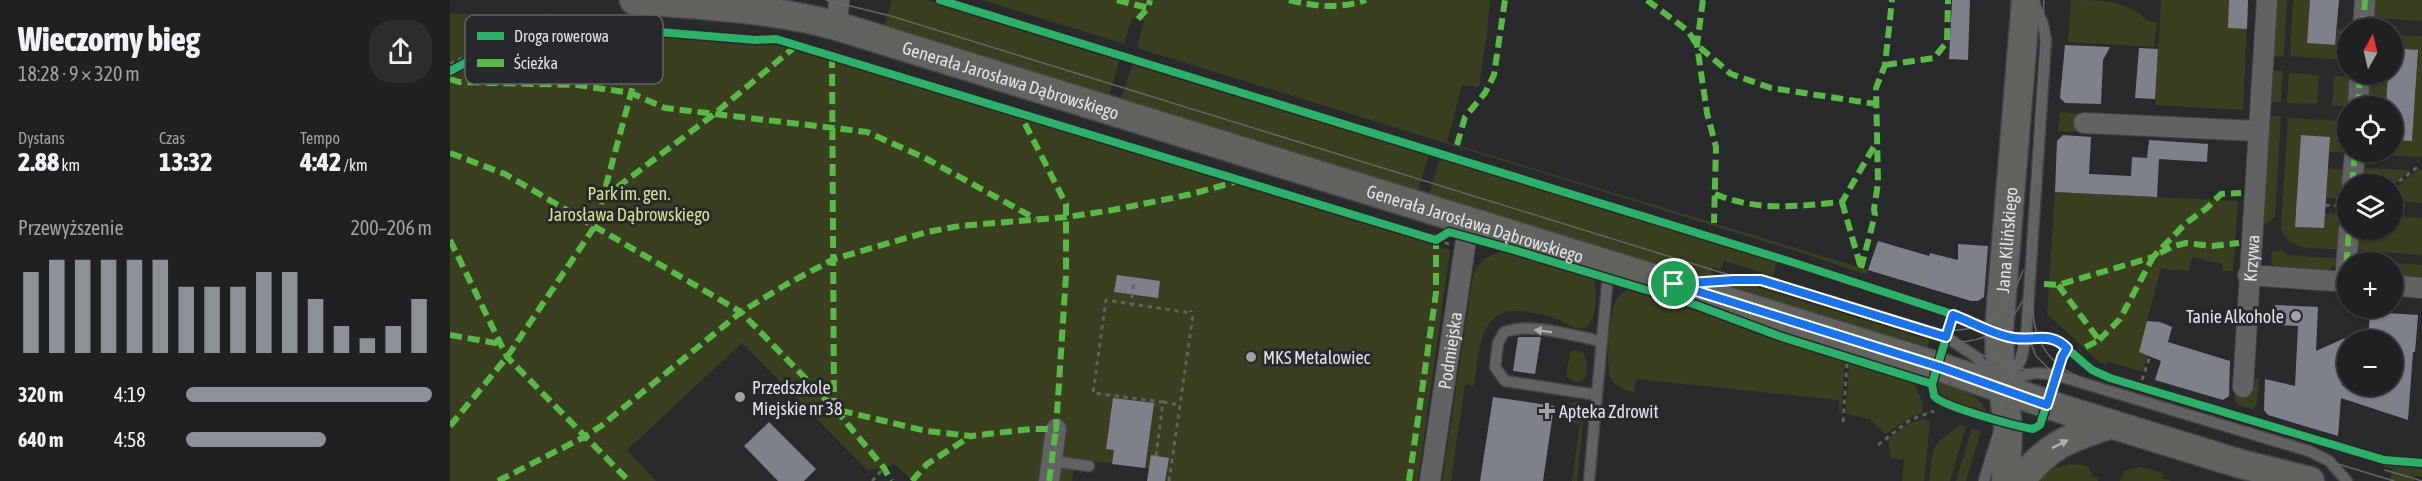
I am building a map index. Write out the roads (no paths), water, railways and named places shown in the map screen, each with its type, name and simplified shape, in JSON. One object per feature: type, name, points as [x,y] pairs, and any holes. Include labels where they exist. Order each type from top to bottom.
[{"type":"street","name":"Generała Jarosława Dąbrowskiego","points":[[634,0],[751,9],[801,17],[838,13],[1467,229],[1609,264],[2241,464],[2310,481]]},
{"type":"street","name":"Jana Kilińskiego","points":[[2006,481],[2008,427],[1999,330],[2026,0]]},
{"type":"street","name":"Krzywa","points":[[2243,387],[2248,275],[2267,0]]},
{"type":"street","points":[[2364,18],[2365,0]]},
{"type":"street","points":[[2084,123],[2259,130]]},
{"type":"street","name":"Podmiejska","points":[[1430,481],[1467,229]]},
{"type":"street","points":[[2248,275],[2337,281]]},
{"type":"street","points":[[2403,286],[2422,288]]},
{"type":"street","points":[[2020,481],[2050,449],[2112,424]]},
{"type":"street","points":[[1049,481],[1056,429]]},
{"type":"lane","points":[[1984,481],[2003,418],[2004,390],[2020,360],[2027,324],[2046,40],[2043,24],[2032,0]]},
{"type":"lane","points":[[1589,481],[1609,264]]},
{"type":"lane","points":[[1674,284],[1761,280],[1946,337],[1975,356],[2004,390]]},
{"type":"lane","points":[[1597,395],[1505,381],[1495,368],[1498,343],[1504,332],[1514,328],[1544,330],[1601,341]]},
{"type":"lane","points":[[2004,390],[2024,374],[2056,375],[2309,451],[2329,461],[2347,481]]},
{"type":"lane","points":[[1052,461],[1089,466]]},
{"type":"tram line","points":[[826,0],[891,16],[1930,337],[2014,366],[2394,481]]},
{"type":"tram line","points":[[1980,481],[2023,329],[2044,0]]},
{"type":"tram line","points":[[1933,328],[1965,329],[1990,319],[2009,299],[2023,270]]},
{"type":"tram line","points":[[1956,342],[1977,339],[1996,331],[2018,310],[2023,300]]},
{"type":"tram line","points":[[2033,307],[2036,331],[2046,352],[2062,368],[2084,379]]},
{"type":"tram line","points":[[2025,329],[2036,356],[2055,375]]},
{"type":"tram line","points":[[2385,470],[2422,481]]},
{"type":"place","name":"Tanie Alkohole","points":[[2296,316]]},
{"type":"place","name":"MKS Metalowiec","points":[[1251,357]]},
{"type":"place","name":"Przedszkole Miejskie nr 38","points":[[740,397]]},
{"type":"place","name":"Apteka Zdrowit","points":[[1547,411]]},
{"type":"park label","name":"Park im. gen. Jarosława Dąbrowskiego","points":[[629,203]]}]
